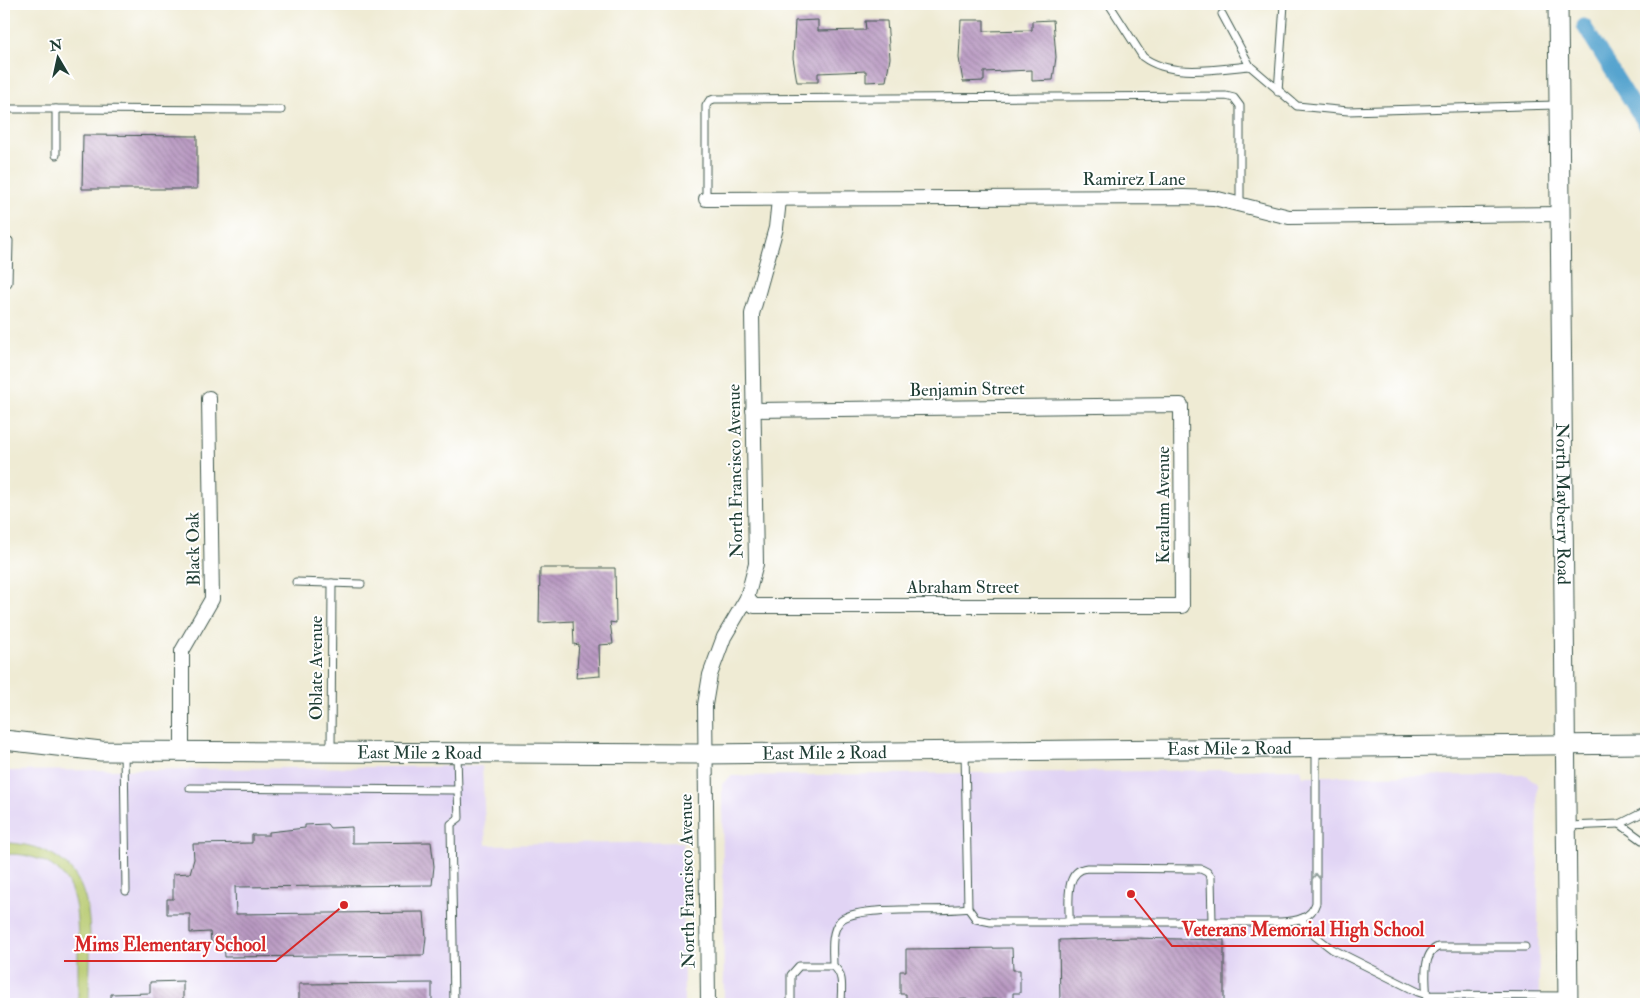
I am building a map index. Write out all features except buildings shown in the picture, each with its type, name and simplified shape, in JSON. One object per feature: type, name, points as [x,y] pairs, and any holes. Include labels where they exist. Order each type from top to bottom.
[{"type":"main road","name":"North Mayberry Road","points":[[1558,4],[1567,746],[1568,1000]]},
{"type":"main road","name":"East Mile 2 Road","points":[[4,740],[101,751],[704,754],[1646,744]]},
{"type":"street","name":"Ramirez Lane","points":[[706,199],[1184,197],[1214,198],[1289,217],[1561,214]]},
{"type":"street","name":"North Francisco Avenue","points":[[708,1004],[705,705],[710,675],[724,637],[747,598],[756,564],[752,314],[776,228],[779,200]]},
{"type":"street","name":"Black Oak","points":[[182,751],[182,651],[212,599],[209,398]]},
{"type":"street","name":"Benjamin Street","points":[[753,410],[1182,405]]},
{"type":"street","name":"Keralum Avenue","points":[[1182,405],[1182,606]]},
{"type":"street","name":"Abraham Street","points":[[747,598],[754,606],[1182,606]]},
{"type":"lane","points":[[1109,4],[1143,56],[1160,67],[1171,69],[1218,69],[1250,66]]},
{"type":"lane","points":[[1278,92],[1284,4]]},
{"type":"lane","points":[[1222,14],[1250,66],[1278,92],[1297,106],[1348,111],[1560,105]]},
{"type":"lane","points":[[706,199],[706,106],[709,101],[714,100],[1226,96],[1234,98],[1240,106],[1240,204]]},
{"type":"lane","points":[[4,109],[281,110]]},
{"type":"lane","points":[[56,109],[56,155]]},
{"type":"lane","points":[[4,240],[9,240],[8,283],[4,285]]},
{"type":"lane","points":[[296,582],[361,584]]},
{"type":"lane","name":"Oblate Avenue","points":[[331,752],[332,584]]},
{"type":"lane","points":[[965,752],[968,908],[976,918],[984,921],[1288,922],[1301,919],[1314,909],[1316,903],[1316,748]]},
{"type":"lane","points":[[124,751],[126,891]]},
{"type":"lane","points":[[454,1004],[451,824],[459,818],[457,753]]},
{"type":"lane","points":[[190,788],[458,790]]},
{"type":"lane","points":[[1567,826],[1620,824],[1646,811]]},
{"type":"lane","points":[[1620,824],[1642,840],[1646,840]]},
{"type":"lane","points":[[1069,922],[1071,880],[1073,876],[1082,869],[1097,868],[1201,869],[1211,878],[1212,922]]},
{"type":"lane","points":[[841,1004],[841,976],[833,966],[834,932],[840,922],[850,915],[869,911],[948,911],[968,908]]},
{"type":"lane","points":[[1301,919],[1315,936],[1332,949],[1412,990],[1427,995],[1568,1000]]},
{"type":"lane","points":[[1427,1004],[1427,958],[1433,949],[1438,947],[1525,948]]},
{"type":"lane","points":[[791,1004],[791,975],[794,969],[799,966],[833,966]]},
{"type":"shaded area","points":[[482,766],[486,845],[683,842],[684,1004],[4,1004],[4,771]]},
{"type":"shaded area","points":[[1300,769],[1302,776],[1527,775],[1537,784],[1539,1004],[724,1004],[722,784],[731,776]]},
{"type":"green space","points":[[11,843],[42,850],[63,862],[77,879],[86,900],[89,924],[89,1004],[78,1004],[77,920],[73,895],[68,883],[51,865],[38,859],[13,854],[4,855],[4,844]]},
{"type":"waterway","points":[[1584,26],[1646,125]]},
{"type":"place","name":"Veterans Memorial High School","points":[[1131,894]]},
{"type":"place","name":"Mims Elementary School","points":[[344,905]]}]
